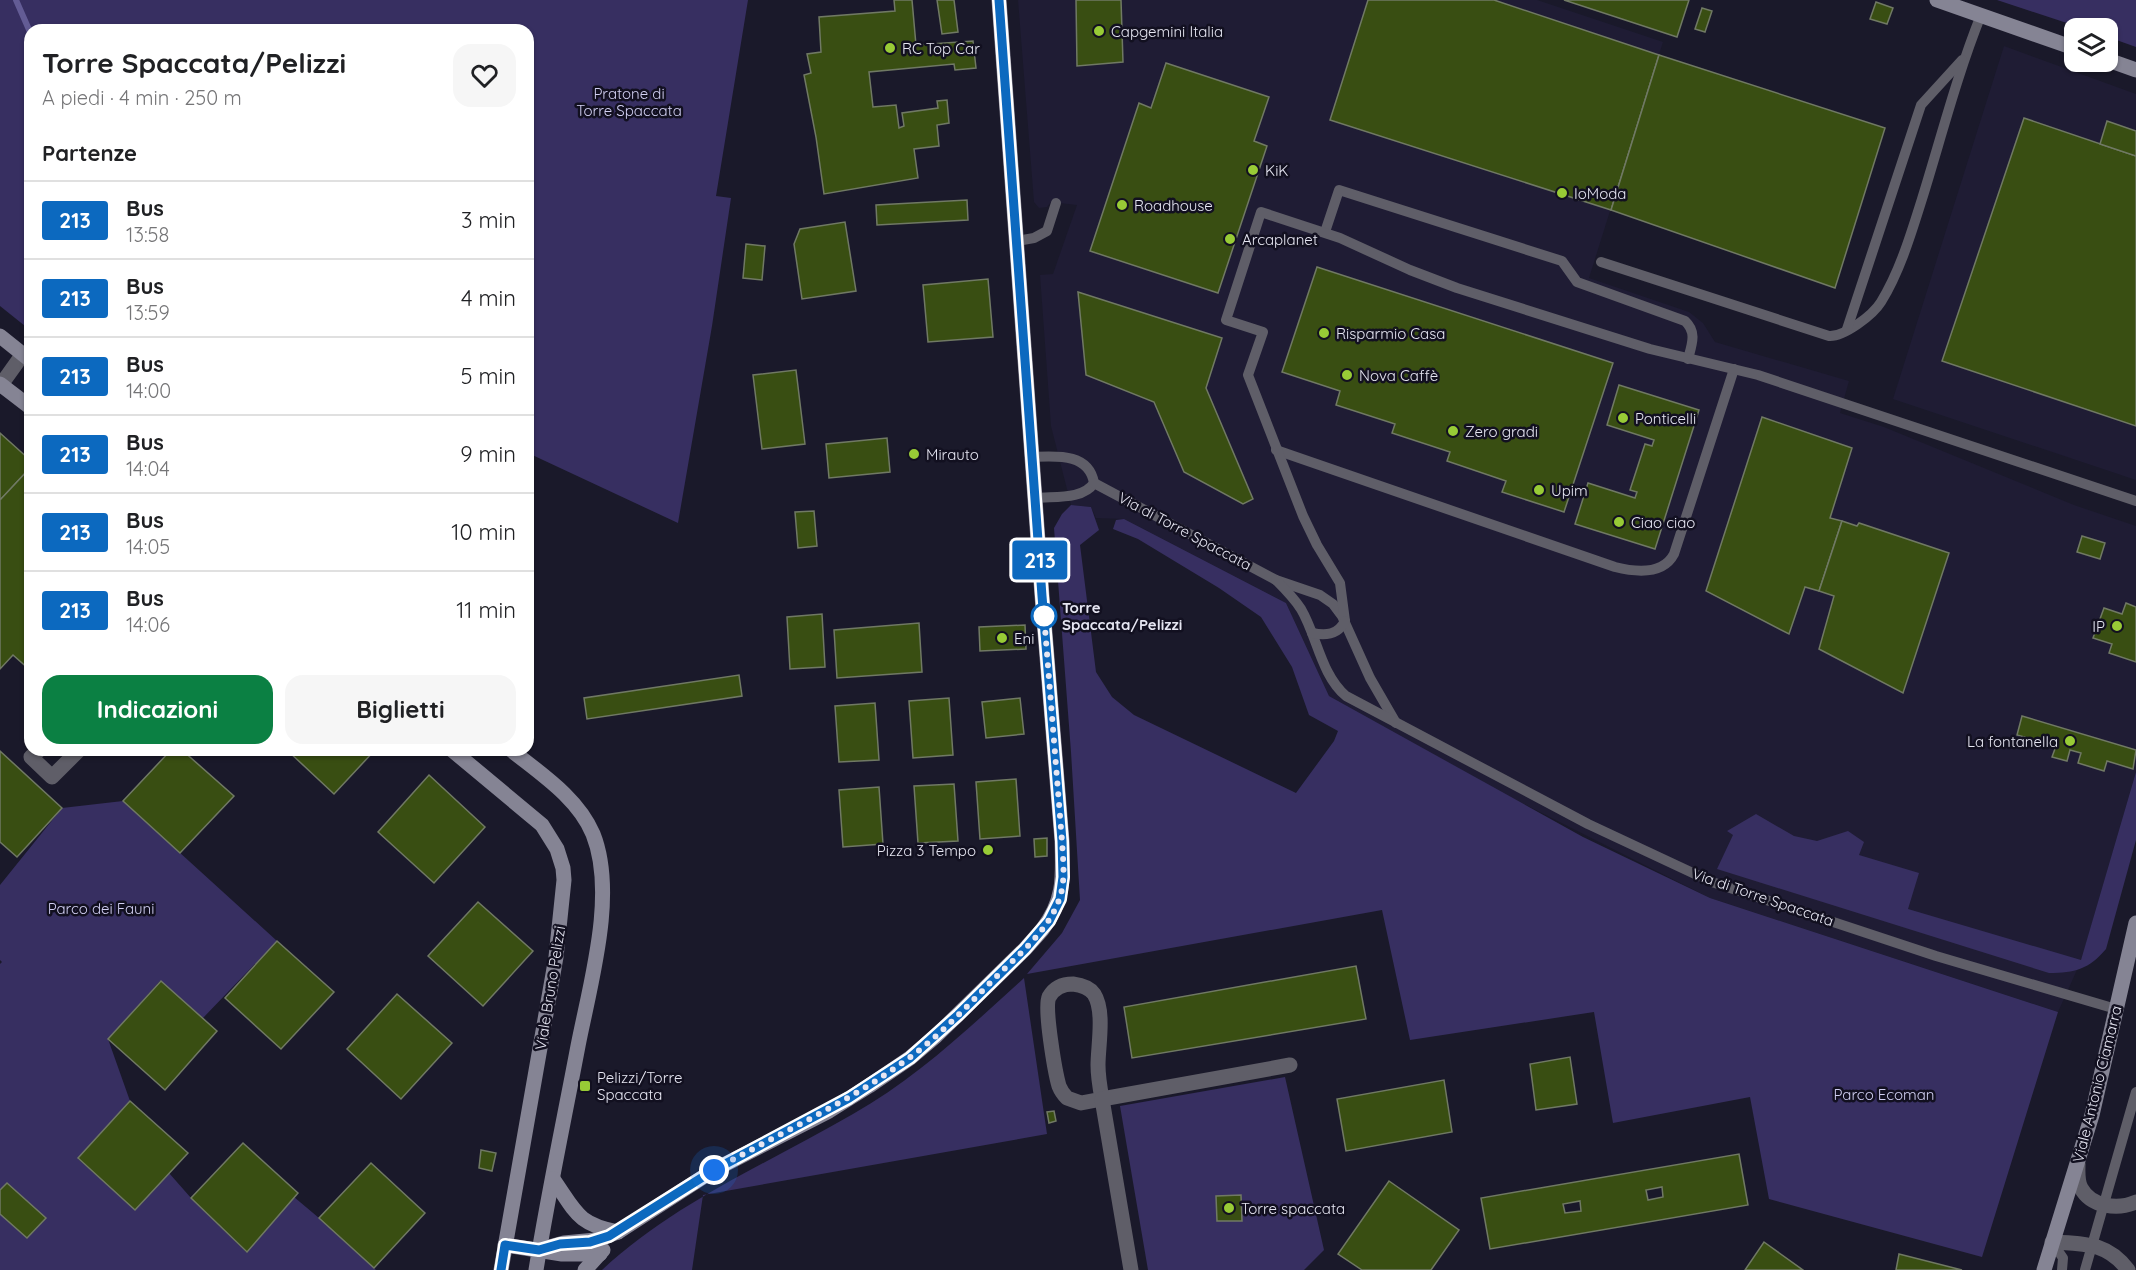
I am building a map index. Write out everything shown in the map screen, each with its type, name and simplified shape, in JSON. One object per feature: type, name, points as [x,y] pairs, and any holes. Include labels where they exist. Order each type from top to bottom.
[{"type":"street","points":[[539,1250],[564,1243],[596,1240],[618,1232],[714,1170],[828,1111],[910,1058],[958,1015],[1025,949],[1049,921],[1062,892],[1063,851],[999,0]]},
{"type":"street","points":[[1937,0],[2064,44]]},
{"type":"street","points":[[2118,64],[2136,70]]},
{"type":"street","points":[[0,336],[24,355]]},
{"type":"street","points":[[24,359],[0,385],[24,403]]},
{"type":"street","points":[[32,756],[52,777],[73,756]]},
{"type":"street","name":"Viale Bruno Pelizzi","points":[[459,756],[542,825],[557,849],[563,868],[563,904],[556,957],[501,1270]]},
{"type":"street","points":[[518,756],[565,794],[577,807],[593,833],[601,864],[602,899],[596,960],[536,1270]]},
{"type":"street","name":"Viale Antonio Ciamarra","points":[[2044,1270],[2092,1115],[2136,923]]},
{"type":"street","points":[[1131,1270],[1101,1099],[1098,1073],[1100,1020],[1095,996],[1090,990],[1073,984],[1062,986],[1050,994],[1047,1008],[1060,1087],[1066,1098],[1073,1101],[1101,1099],[1290,1065]]},
{"type":"street","points":[[2078,1164],[2080,1187],[2090,1198],[2104,1205],[2122,1207],[2136,1202]]},
{"type":"street","points":[[553,1179],[581,1218],[597,1228],[618,1232]]},
{"type":"street","points":[[585,1270],[618,1232]]},
{"type":"street","points":[[2052,1242],[2092,1245],[2113,1254],[2128,1270]]},
{"type":"street","points":[[505,1245],[562,1254],[600,1254]]},
{"type":"lane","points":[[1601,262],[1829,336],[1836,336],[1848,329],[1875,310],[1899,268],[1964,58],[1981,15]]},
{"type":"lane","points":[[1848,329],[1921,105],[1964,58]]},
{"type":"lane","points":[[1325,232],[1339,190],[1562,261],[1577,282],[1685,321],[1691,327],[1693,335],[1688,358]]},
{"type":"lane","points":[[1017,241],[1034,238],[1047,231],[1056,203]]},
{"type":"lane","points":[[1312,633],[1321,635],[1340,630],[1345,621],[1340,583],[1303,516],[1248,375],[1263,332],[1226,320],[1261,212],[1354,243],[1410,270],[1457,288],[1650,349],[1734,369],[1843,402],[2136,501]]},
{"type":"lane","points":[[1276,450],[1615,567],[1627,570],[1648,570],[1664,566],[1674,554],[1734,369]]},
{"type":"lane","name":"Via di Torre Spaccata","points":[[1033,457],[1057,456],[1085,464],[1094,483],[1276,580],[1312,591],[1327,599],[1339,610],[1370,678],[1396,723]]},
{"type":"lane","points":[[1036,498],[1081,494],[1089,490],[1094,483]]},
{"type":"lane","name":"Via di Torre Spaccata","points":[[1276,580],[1301,609],[1337,687],[1360,705],[1588,824],[1712,882],[1945,958],[2116,1009]]},
{"type":"lane","points":[[2085,1270],[2136,1092]]},
{"type":"lane","points":[[2052,1242],[2063,1258],[2062,1270]]},
{"type":"shaded area","points":[[1018,0],[1537,0],[1663,42],[1589,278],[1689,312],[1703,323],[1715,342],[1849,381],[1840,413],[1884,427],[2074,505],[2136,526],[2136,772],[2081,961],[2058,1012],[1710,898],[1500,792],[1329,696],[1286,603],[1124,519],[1096,518],[1091,507],[1071,505],[1051,426],[1040,275],[1053,274],[1077,205],[1051,202],[1047,207],[1039,208],[1034,202]]},
{"type":"shaded area","points":[[2004,46],[2064,68],[2064,72],[2076,72],[2136,94],[2136,480],[1893,399]]},
{"type":"green space","name":"Pratone di Torre Spaccata","points":[[0,0],[748,0],[716,196],[731,198],[712,326],[678,523],[534,456],[534,24],[24,24],[24,325],[0,306]]},
{"type":"green space","points":[[1997,0],[2136,0],[2136,47],[2118,41],[2118,18],[2064,18],[2064,22]]},
{"type":"green space","name":"Parco Ecoman","points":[[1071,505],[1091,507],[1099,530],[1080,545],[1096,672],[1112,697],[1134,715],[1296,793],[1334,741],[1338,731],[1309,715],[1292,667],[1261,617],[1219,588],[1138,539],[1113,529],[1116,520],[1124,519],[1286,603],[1329,696],[1583,837],[1710,898],[2058,1012],[1982,1257],[1769,1199],[1750,1097],[1613,1123],[1594,1012],[1410,1040],[1382,910],[1027,974],[1062,933],[1080,900],[1054,528],[1062,514]]},
{"type":"green space","points":[[2136,772],[2136,840],[2106,949],[2094,961],[2074,971],[2049,973],[1717,869],[1733,835],[1727,831],[1756,814],[1794,836],[1817,841],[1848,831],[1864,842],[1859,855],[1919,873],[1908,909],[2081,960]]},
{"type":"green space","name":"Parco dei Fauni","points":[[123,801],[277,941],[203,1018],[160,981],[108,1039],[130,1101],[78,1159],[135,1209],[169,1173],[246,1252],[294,1197],[376,1270],[0,1270],[0,964],[2,962],[0,960],[0,885],[62,808]]},
{"type":"green space","points":[[1024,978],[1047,1134],[708,1194],[877,1100],[942,1051]]},
{"type":"green space","points":[[1285,1077],[1324,1250],[1304,1270],[1148,1270],[1120,1106]],"holes":[[[1216,1196],[1242,1220],[1217,1221]]]},
{"type":"green space","points":[[703,1197],[692,1270],[602,1270],[661,1224]]},
{"type":"building","points":[[894,0],[912,0],[916,45],[973,41],[976,68],[955,70],[954,64],[869,72],[873,107],[896,105],[899,128],[904,126],[902,113],[938,108],[937,101],[947,100],[949,123],[937,125],[939,146],[914,149],[918,178],[824,194],[804,75],[811,73],[807,54],[821,52],[819,17],[895,11]]},
{"type":"building","points":[[937,0],[954,0],[958,32],[942,34]]},
{"type":"building","name":"Capgemini Italia","points":[[1076,0],[1121,0],[1123,62],[1077,66]]},
{"type":"building","points":[[1368,0],[1494,0],[1659,55],[1611,210],[1330,120]]},
{"type":"building","points":[[1564,0],[1689,0],[1677,37]]},
{"type":"building","points":[[1876,2],[1893,8],[1887,24],[1870,19]]},
{"type":"building","points":[[1702,8],[1712,11],[1705,32],[1695,29]]},
{"type":"building","points":[[1659,55],[1885,128],[1835,288],[1611,210]]},
{"type":"building","points":[[1166,63],[1269,97],[1254,141],[1267,146],[1218,293],[1090,251],[1139,103],[1151,108]]},
{"type":"building","points":[[2024,118],[2136,156],[2136,426],[1942,361]]},
{"type":"building","points":[[2107,121],[2136,131],[2136,156],[2100,144]]},
{"type":"building","points":[[967,200],[968,220],[877,225],[876,205]]},
{"type":"building","points":[[845,222],[856,291],[802,299],[794,244],[800,229]]},
{"type":"building","points":[[746,244],[765,246],[762,280],[743,278]]},
{"type":"building","points":[[1317,267],[1613,363],[1564,512],[1502,492],[1506,481],[1447,461],[1450,452],[1392,433],[1395,424],[1336,405],[1340,391],[1282,372]]},
{"type":"building","points":[[988,279],[993,337],[928,342],[923,285]]},
{"type":"building","points":[[1078,292],[1222,338],[1206,388],[1253,499],[1243,504],[1184,472],[1154,402],[1086,375]]},
{"type":"building","points":[[796,370],[805,444],[762,449],[753,375]]},
{"type":"building","points":[[1619,385],[1699,410],[1655,549],[1575,524],[1588,483],[1635,498],[1637,492],[1630,490],[1645,444],[1652,446],[1654,440],[1607,425]]},
{"type":"building","points":[[1762,417],[1852,448],[1830,518],[1842,521],[1819,591],[1805,587],[1789,634],[1706,591]]},
{"type":"building","points":[[0,433],[24,455],[24,474],[0,500]]},
{"type":"building","points":[[887,438],[890,472],[829,478],[826,444]]},
{"type":"building","points":[[24,474],[24,665],[13,655],[0,669],[0,500]]},
{"type":"building","points":[[814,511],[817,546],[798,548],[795,512]]},
{"type":"building","points":[[1842,521],[1857,526],[1859,523],[1949,553],[1903,693],[1819,649],[1834,596],[1819,591]]},
{"type":"building","points":[[2082,536],[2105,543],[2100,559],[2077,552]]},
{"type":"building","name":"IP","points":[[2126,603],[2136,607],[2136,662],[2109,653],[2112,644],[2093,638],[2104,608],[2122,614]]},
{"type":"building","points":[[822,614],[825,667],[790,669],[787,617]]},
{"type":"building","points":[[919,623],[922,672],[837,678],[834,630]]},
{"type":"building","name":"Eni","points":[[1025,625],[1026,649],[980,651],[979,627]]},
{"type":"building","points":[[739,675],[742,696],[587,719],[584,698]]},
{"type":"building","points":[[949,698],[953,755],[913,758],[909,701]]},
{"type":"building","points":[[1020,698],[1024,734],[986,738],[982,702]]},
{"type":"building","points":[[875,703],[879,760],[839,762],[835,706]]},
{"type":"building","name":"La fontanella","points":[[2022,716],[2136,750],[2133,769],[2107,761],[2104,771],[2078,763],[2081,753],[2070,750],[2067,761],[2052,757],[2056,746],[2017,735]]},
{"type":"building","points":[[0,751],[62,808],[17,857],[0,842]]},
{"type":"building","points":[[165,756],[189,756],[234,796],[180,853],[123,801]]},
{"type":"building","points":[[293,756],[369,756],[334,794]]},
{"type":"building","points":[[429,775],[485,827],[434,883],[378,832]]},
{"type":"building","points":[[1016,779],[1020,836],[980,839],[976,782]]},
{"type":"building","points":[[954,784],[958,841],[918,843],[914,786]]},
{"type":"building","points":[[879,787],[883,844],[843,847],[839,790]]},
{"type":"building","points":[[1047,838],[1047,856],[1035,857],[1034,839]]},
{"type":"building","points":[[478,902],[533,951],[483,1006],[428,956]]},
{"type":"building","points":[[277,941],[334,992],[281,1049],[225,998]]},
{"type":"building","points":[[1356,966],[1366,1019],[1132,1058],[1124,1007]]},
{"type":"building","points":[[161,981],[217,1031],[165,1090],[108,1039]]},
{"type":"building","points":[[397,994],[452,1043],[401,1099],[347,1049]]},
{"type":"building","points":[[1570,1057],[1577,1104],[1536,1110],[1530,1064]]},
{"type":"building","points":[[1444,1080],[1452,1132],[1346,1151],[1337,1099]]},
{"type":"building","points":[[130,1101],[188,1153],[135,1210],[78,1158]]},
{"type":"building","points":[[1054,1111],[1056,1121],[1049,1123],[1047,1112]]},
{"type":"building","points":[[243,1143],[298,1193],[247,1252],[191,1198]]},
{"type":"building","points":[[481,1150],[496,1153],[492,1171],[479,1168]]},
{"type":"building","points":[[1739,1154],[1748,1205],[1490,1249],[1481,1198]],"holes":[[[1662,1187],[1663,1197],[1648,1200],[1646,1190]],[[1580,1201],[1581,1211],[1565,1213],[1563,1204]]]},
{"type":"building","points":[[371,1163],[425,1213],[374,1268],[319,1218]]},
{"type":"building","points":[[1389,1181],[1459,1230],[1431,1270],[1362,1270],[1338,1254]]},
{"type":"building","points":[[7,1183],[46,1218],[27,1238],[0,1214],[0,1190]]},
{"type":"building","name":"Torre spaccata","points":[[1241,1195],[1242,1221],[1217,1221],[1216,1196]]},
{"type":"building","points":[[1764,1242],[1803,1270],[1745,1270]]},
{"type":"building","points":[[1899,1254],[1962,1270],[1896,1270]]},
{"type":"waterway","points":[[16,0],[26,24]]},
{"type":"bus line","name":"213","points":[[501,1270],[505,1245],[539,1250],[552,1245],[590,1242],[609,1236],[714,1170],[828,1111],[869,1086],[910,1058],[958,1015],[1025,949],[1049,921],[1057,906],[1063,884],[1062,841],[999,0]]},
{"type":"place","name":"Capgemini Italia","points":[[1099,31]]},
{"type":"place","name":"RC Top Car","points":[[890,48]]},
{"type":"place","name":"KiK","points":[[1253,170]]},
{"type":"place","name":"IoModa","points":[[1562,193]]},
{"type":"place","name":"Roadhouse","points":[[1122,205]]},
{"type":"place","name":"Arcaplanet","points":[[1230,239]]},
{"type":"place","name":"Risparmio Casa","points":[[1324,333]]},
{"type":"place","name":"Nova Caffè","points":[[1347,375]]},
{"type":"place","name":"Ponticelli","points":[[1623,418]]},
{"type":"place","name":"Zero gradi","points":[[1453,431]]},
{"type":"place","name":"Mirauto","points":[[914,454]]},
{"type":"place","name":"Upim","points":[[1539,490]]},
{"type":"place","name":"Ciao ciao","points":[[1619,522]]},
{"type":"place","name":"Torre Spaccata/Pelizzi","points":[[1044,616]]},
{"type":"place","name":"IP","points":[[2117,626]]},
{"type":"place","name":"Eni","points":[[1002,638]]},
{"type":"place","name":"La fontanella","points":[[2070,741]]},
{"type":"place","name":"Pizza 3 Tempo","points":[[988,850]]},
{"type":"place","name":"Pelizzi/Torre Spaccata","points":[[585,1086]]},
{"type":"place","name":"Torre spaccata","points":[[1229,1208]]},
{"type":"route","points":[[714,1170],[828,1111],[910,1058],[936,1036],[1025,949],[1049,921],[1060,899],[1063,877],[1044,616]]}]
